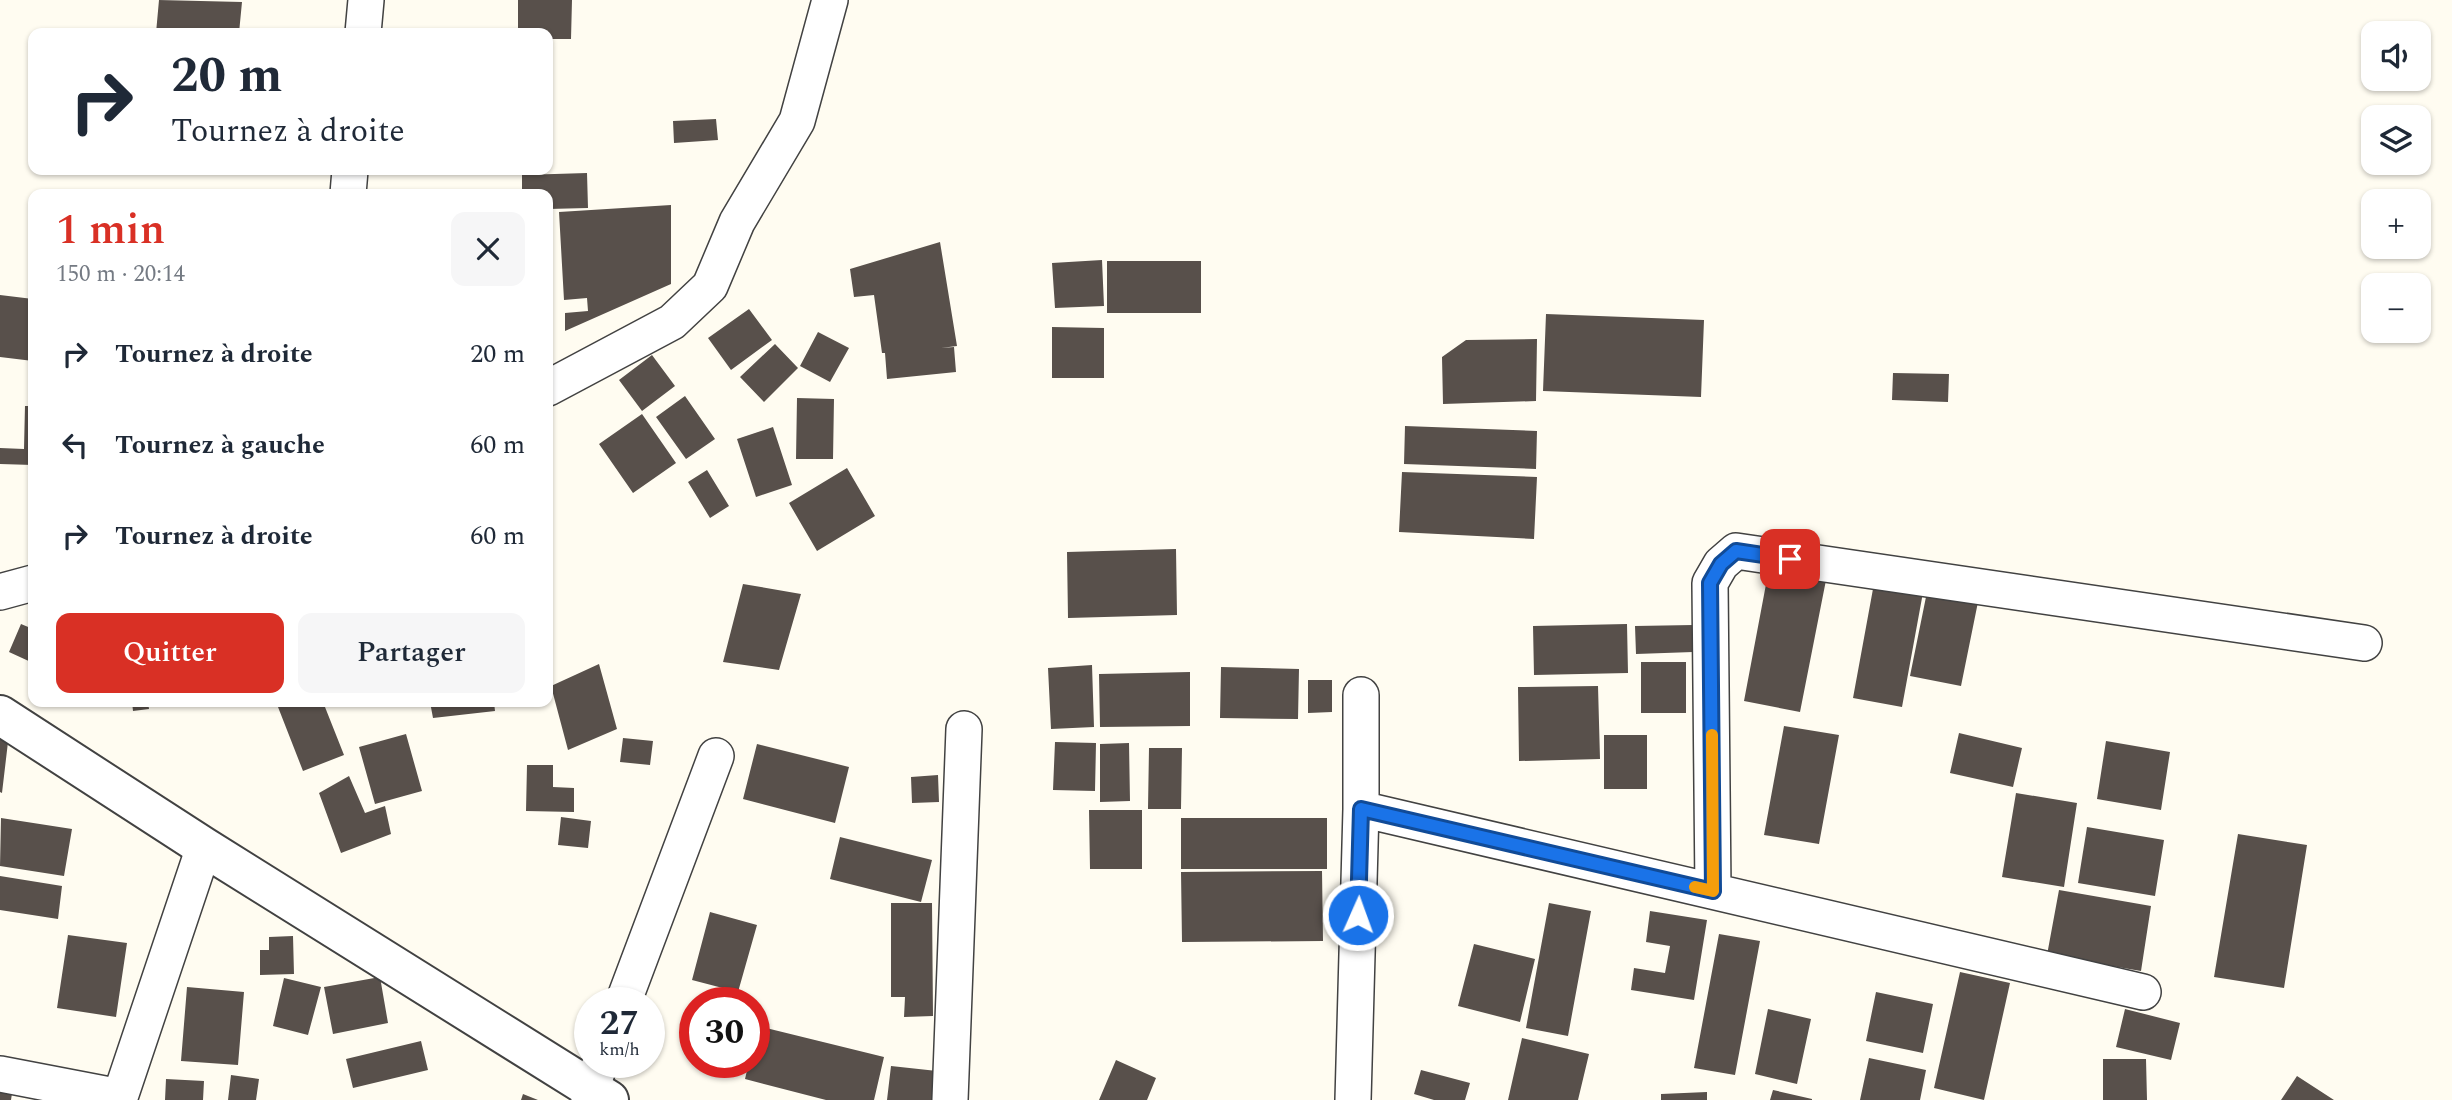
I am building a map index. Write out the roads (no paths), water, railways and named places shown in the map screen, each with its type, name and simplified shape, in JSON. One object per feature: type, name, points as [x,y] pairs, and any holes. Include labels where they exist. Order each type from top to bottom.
[{"type":"street","points":[[363,28],[366,0]]},
{"type":"street","points":[[553,384],[672,323],[710,286],[737,222],[797,121],[830,0]]},
{"type":"street","points":[[1713,891],[1710,583],[1721,564],[1736,551],[2364,643]]},
{"type":"street","points":[[0,592],[28,584]]},
{"type":"street","points":[[1353,1100],[1361,809],[1361,695]]},
{"type":"street","points":[[0,715],[204,847],[597,1088]]},
{"type":"street","points":[[950,1100],[964,729]]},
{"type":"street","points":[[629,987],[716,756]]},
{"type":"street","points":[[1361,809],[2143,992]]},
{"type":"street","points":[[0,1074],[119,1099],[204,847]]}]
